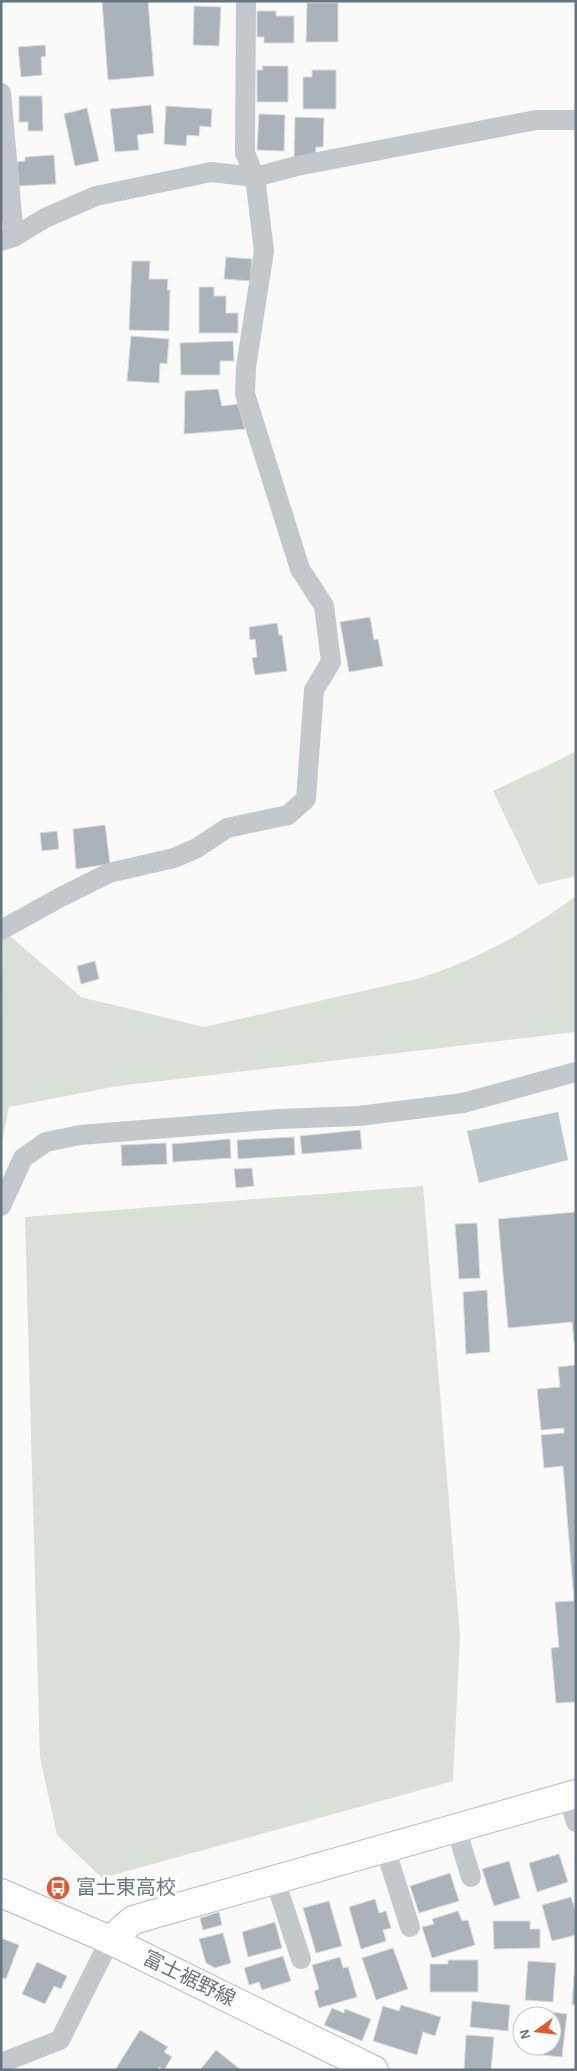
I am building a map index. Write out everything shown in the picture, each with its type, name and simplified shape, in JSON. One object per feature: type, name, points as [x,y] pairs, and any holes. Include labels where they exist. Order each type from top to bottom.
[{"type":"street","points":[[1,930],[110,873],[174,858],[196,848],[227,828],[288,815],[306,799],[314,690],[331,662],[324,606],[300,569],[244,394],[246,367],[264,251],[255,177],[245,153],[246,1]]},
{"type":"street","points":[[1,93],[8,239],[46,218],[96,196],[210,172],[255,177],[297,166],[536,120],[576,120]]},
{"type":"street","points":[[1,1206],[23,1158],[46,1142],[80,1135],[279,1119],[359,1116],[463,1103],[576,1072]]},
{"type":"street","points":[[1,2063],[60,2040],[110,1940],[133,1920],[572,1795],[576,1822]]},
{"type":"street","points":[[456,1828],[471,1877]]},
{"type":"street","points":[[385,1848],[410,1927]]},
{"type":"street","points":[[275,1880],[300,1959]]},
{"type":"street","name":"富士裾野線","points":[[1,1893],[110,1940],[374,2070]]},
{"type":"shaded area","points":[[576,751],[576,876],[538,885],[493,791]]},
{"type":"shaded area","points":[[576,896],[576,1032],[118,1086],[9,1107],[1,1147],[3,930],[81,997],[204,1027],[420,978],[441,971],[501,944],[540,921]]},
{"type":"shaded area","points":[[558,1112],[568,1160],[479,1183],[467,1131]]},
{"type":"shaded area","points":[[423,1186],[460,1636],[453,1781],[102,1878],[57,1835],[40,1757],[25,1217]]},
{"type":"building","points":[[102,1],[148,1],[154,76],[108,80]]},
{"type":"building","points":[[307,3],[338,3],[338,42],[306,42]]},
{"type":"building","points":[[194,6],[221,7],[219,46],[193,45]]},
{"type":"building","points":[[257,11],[276,11],[276,16],[294,16],[294,43],[264,43],[264,37],[257,37]]},
{"type":"building","points":[[45,45],[46,56],[41,57],[42,75],[21,77],[18,47]]},
{"type":"building","points":[[262,66],[288,66],[288,102],[257,102],[257,70],[263,70]]},
{"type":"building","points":[[312,70],[336,70],[336,109],[303,109],[303,77],[312,77]]},
{"type":"building","points":[[19,96],[42,96],[43,131],[28,131],[28,122],[19,122]]},
{"type":"building","points":[[151,105],[154,133],[137,135],[139,150],[115,152],[110,109]]},
{"type":"building","points":[[166,106],[212,109],[211,127],[200,126],[199,136],[187,135],[186,146],[164,144]]},
{"type":"building","points":[[87,108],[99,161],[75,166],[64,114]]},
{"type":"building","points":[[259,114],[285,115],[284,151],[257,150]]},
{"type":"building","points":[[295,117],[324,118],[323,147],[316,147],[315,161],[294,160]]},
{"type":"building","points":[[54,155],[56,184],[19,186],[17,162],[25,161],[25,157]]},
{"type":"building","points":[[226,257],[252,259],[250,281],[224,279]]},
{"type":"building","points":[[132,261],[150,261],[149,279],[168,279],[167,290],[170,290],[169,331],[129,330]]},
{"type":"building","points":[[199,287],[214,287],[214,296],[226,296],[226,313],[238,313],[238,333],[199,333]]},
{"type":"building","points":[[131,336],[169,339],[167,364],[160,363],[159,383],[127,381]]},
{"type":"building","points":[[233,341],[234,361],[220,361],[220,375],[181,375],[180,343]]},
{"type":"building","points":[[218,389],[222,406],[238,404],[245,429],[184,434],[185,391]]},
{"type":"building","points":[[370,617],[374,640],[378,639],[383,666],[349,672],[340,622]]},
{"type":"building","points":[[277,623],[279,635],[282,635],[287,671],[255,675],[252,658],[257,657],[255,639],[250,640],[249,627]]},
{"type":"building","points":[[105,825],[110,864],[76,869],[73,829]]},
{"type":"building","points":[[57,831],[59,849],[42,851],[40,833]]},
{"type":"building","points":[[95,961],[99,979],[81,984],[77,966]]},
{"type":"building","points":[[360,1130],[362,1149],[302,1154],[300,1136]]},
{"type":"building","points":[[294,1137],[295,1155],[238,1159],[237,1140]]},
{"type":"building","points":[[230,1139],[231,1158],[173,1162],[172,1144]]},
{"type":"building","points":[[166,1143],[167,1164],[122,1166],[121,1145]]},
{"type":"building","points":[[252,1168],[254,1186],[236,1188],[234,1169]]},
{"type":"building","points":[[576,1212],[576,1342],[574,1342],[572,1322],[508,1328],[498,1219]]},
{"type":"building","points":[[477,1223],[480,1278],[459,1279],[455,1224]]},
{"type":"building","points":[[487,1290],[490,1352],[466,1354],[463,1292]]},
{"type":"building","points":[[576,1365],[576,1702],[556,1703],[551,1648],[559,1647],[555,1602],[574,1601],[563,1466],[544,1468],[541,1435],[564,1433],[564,1428],[541,1430],[537,1389],[560,1387],[558,1367]]},
{"type":"building","points":[[559,1854],[568,1882],[537,1892],[529,1863]]},
{"type":"building","points":[[509,1861],[520,1898],[494,1906],[482,1869]]},
{"type":"building","points":[[450,1873],[459,1901],[419,1913],[410,1886]]},
{"type":"building","points":[[571,1897],[576,1913],[576,1935],[552,1941],[542,1905]]},
{"type":"building","points":[[375,1899],[379,1913],[386,1911],[391,1928],[383,1930],[386,1941],[361,1949],[349,1907]]},
{"type":"building","points":[[329,1901],[342,1946],[316,1953],[303,1908]]},
{"type":"building","points":[[458,1911],[462,1921],[468,1920],[475,1945],[432,1958],[422,1927],[434,1924],[432,1919]]},
{"type":"building","points":[[219,1912],[222,1925],[203,1930],[200,1918]]},
{"type":"building","points":[[493,1921],[530,1921],[530,1929],[540,1929],[540,1948],[494,1949]]},
{"type":"building","points":[[275,1922],[282,1948],[248,1957],[242,1932]]},
{"type":"building","points":[[223,1933],[231,1963],[215,1968],[206,1963],[199,1939]]},
{"type":"building","points":[[1,1938],[19,1945],[6,1979],[1,1977]]},
{"type":"building","points":[[393,1948],[408,1989],[376,2000],[362,1958]]},
{"type":"building","points":[[283,1956],[291,1981],[262,1990],[259,1982],[249,1985],[244,1968]]},
{"type":"building","points":[[340,1957],[343,1968],[348,1967],[357,1997],[319,2008],[314,1991],[319,1989],[312,1965]]},
{"type":"building","points":[[448,1960],[478,1960],[478,1992],[430,1992],[430,1964],[448,1964]]},
{"type":"building","points":[[528,1961],[556,1963],[553,2002],[525,2000]]},
{"type":"building","points":[[37,1962],[67,1976],[61,1989],[54,1986],[45,2004],[22,1994]]},
{"type":"building","points":[[574,1975],[576,1975],[576,2005],[572,2005]]},
{"type":"building","points":[[472,2001],[510,2005],[508,2031],[470,2027]]},
{"type":"building","points":[[401,2005],[441,2017],[435,2036],[423,2032],[417,2055],[373,2041],[383,2006],[399,2011]]},
{"type":"building","points":[[332,2008],[344,2013],[345,2009],[371,2019],[362,2041],[324,2025]]},
{"type":"building","points":[[562,2013],[567,2014],[562,2057],[552,2056],[562,2056]]},
{"type":"building","points":[[140,2030],[168,2047],[164,2052],[172,2057],[164,2070],[159,2067],[158,2070],[115,2070]]},
{"type":"building","points":[[466,2035],[494,2037],[491,2070],[464,2070]]},
{"type":"building","points":[[216,2050],[241,2070],[200,2070]]},
{"type":"place","name":"富士東高校","points":[[58,1888]]}]
